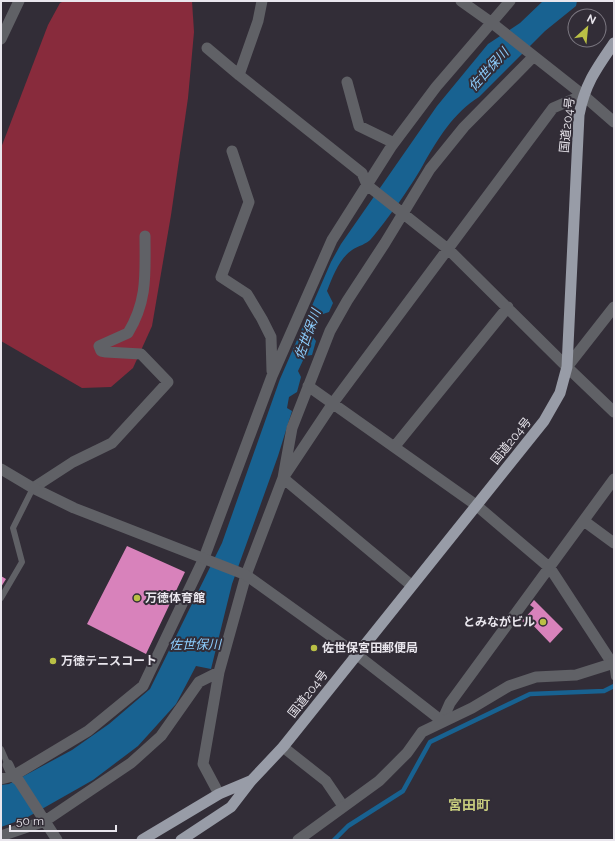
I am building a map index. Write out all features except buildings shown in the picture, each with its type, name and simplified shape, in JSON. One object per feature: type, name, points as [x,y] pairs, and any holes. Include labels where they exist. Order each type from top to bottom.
[{"type":"highway","name":"国道204号","points":[[181,840],[231,807],[250,781],[283,747],[411,585],[544,421],[560,393],[567,367],[579,115],[583,95],[595,70],[614,43]]},
{"type":"highway","name":"国道204号","points":[[142,840],[219,794],[250,781]]},
{"type":"street","points":[[1,39],[19,1]]},
{"type":"street","points":[[239,76],[258,21],[262,1]]},
{"type":"street","points":[[461,1],[492,23],[583,95],[614,122]]},
{"type":"street","points":[[1,778],[16,778],[88,731],[143,686],[208,559],[272,376],[332,240],[394,143],[436,87],[510,1]]},
{"type":"street","points":[[207,48],[239,76],[362,173],[367,185],[449,250],[614,412]]},
{"type":"street","points":[[219,794],[203,764],[219,672],[246,575],[283,478],[292,428],[330,331],[430,169],[464,127],[529,53]]},
{"type":"street","points":[[346,82],[359,126],[394,143]]},
{"type":"street","points":[[283,478],[333,403],[449,250],[553,108],[583,95]]},
{"type":"street","points":[[232,151],[249,202],[221,277],[248,294],[271,337],[272,376]]},
{"type":"street","points":[[33,488],[72,462],[112,443],[168,382],[141,354],[106,352],[101,350],[99,346],[128,334],[142,305],[145,286],[145,236]]},
{"type":"street","points":[[395,446],[508,307]]},
{"type":"street","points":[[567,367],[613,311]]},
{"type":"street","points":[[298,840],[379,780],[407,753],[422,732],[442,721],[472,708],[509,686],[536,677],[576,675],[613,663],[550,568],[476,505],[395,446],[308,386]]},
{"type":"street","points":[[1,469],[33,488],[74,508],[246,575],[356,654],[442,721]]},
{"type":"street","points":[[283,478],[411,585]]},
{"type":"street","points":[[442,721],[450,703],[614,479]]},
{"type":"street","points":[[584,521],[614,543]]},
{"type":"street","points":[[1,836],[42,817],[132,763],[161,736],[199,682],[219,672]]},
{"type":"street","points":[[283,747],[326,781],[343,806]]},
{"type":"street","points":[[8,765],[57,840]]},
{"type":"lane","points":[[1,598],[22,562],[12,528],[33,488]]},
{"type":"lane","points":[[613,663],[614,676]]},
{"type":"lane","points":[[1,749],[8,765]]},
{"type":"shaded area","points":[[64,1],[192,1],[194,32],[188,98],[171,215],[152,326],[133,368],[111,387],[82,388],[1,341],[1,148],[48,25],[60,3]]},
{"type":"water","name":"佐世保川","points":[[543,1],[577,1],[576,6],[574,8],[567,8],[567,13],[545,31],[479,97],[462,110],[440,136],[412,183],[369,241],[347,254],[337,268],[327,291],[333,303],[329,312],[320,315],[312,336],[316,341],[312,355],[305,356],[298,371],[301,377],[297,392],[289,397],[287,408],[292,411],[278,456],[232,584],[211,669],[196,666],[176,704],[138,746],[93,780],[26,818],[1,827],[1,785],[9,784],[72,750],[109,724],[150,689],[222,543],[280,379],[331,262],[341,244],[437,106],[488,44],[520,23]]},
{"type":"waterway","points":[[334,840],[348,826],[403,791],[430,742],[530,694],[604,691],[614,686]]},
{"type":"place","name":"万徳体育館","points":[[137,598]]},
{"type":"place","name":"とみながビル","points":[[543,622]]},
{"type":"place","name":"佐世保宮田郵便局","points":[[314,648]]},
{"type":"place","name":"万徳テニスコート","points":[[53,661]]},
{"type":"district","name":"宮田町","points":[[469,805]]}]
